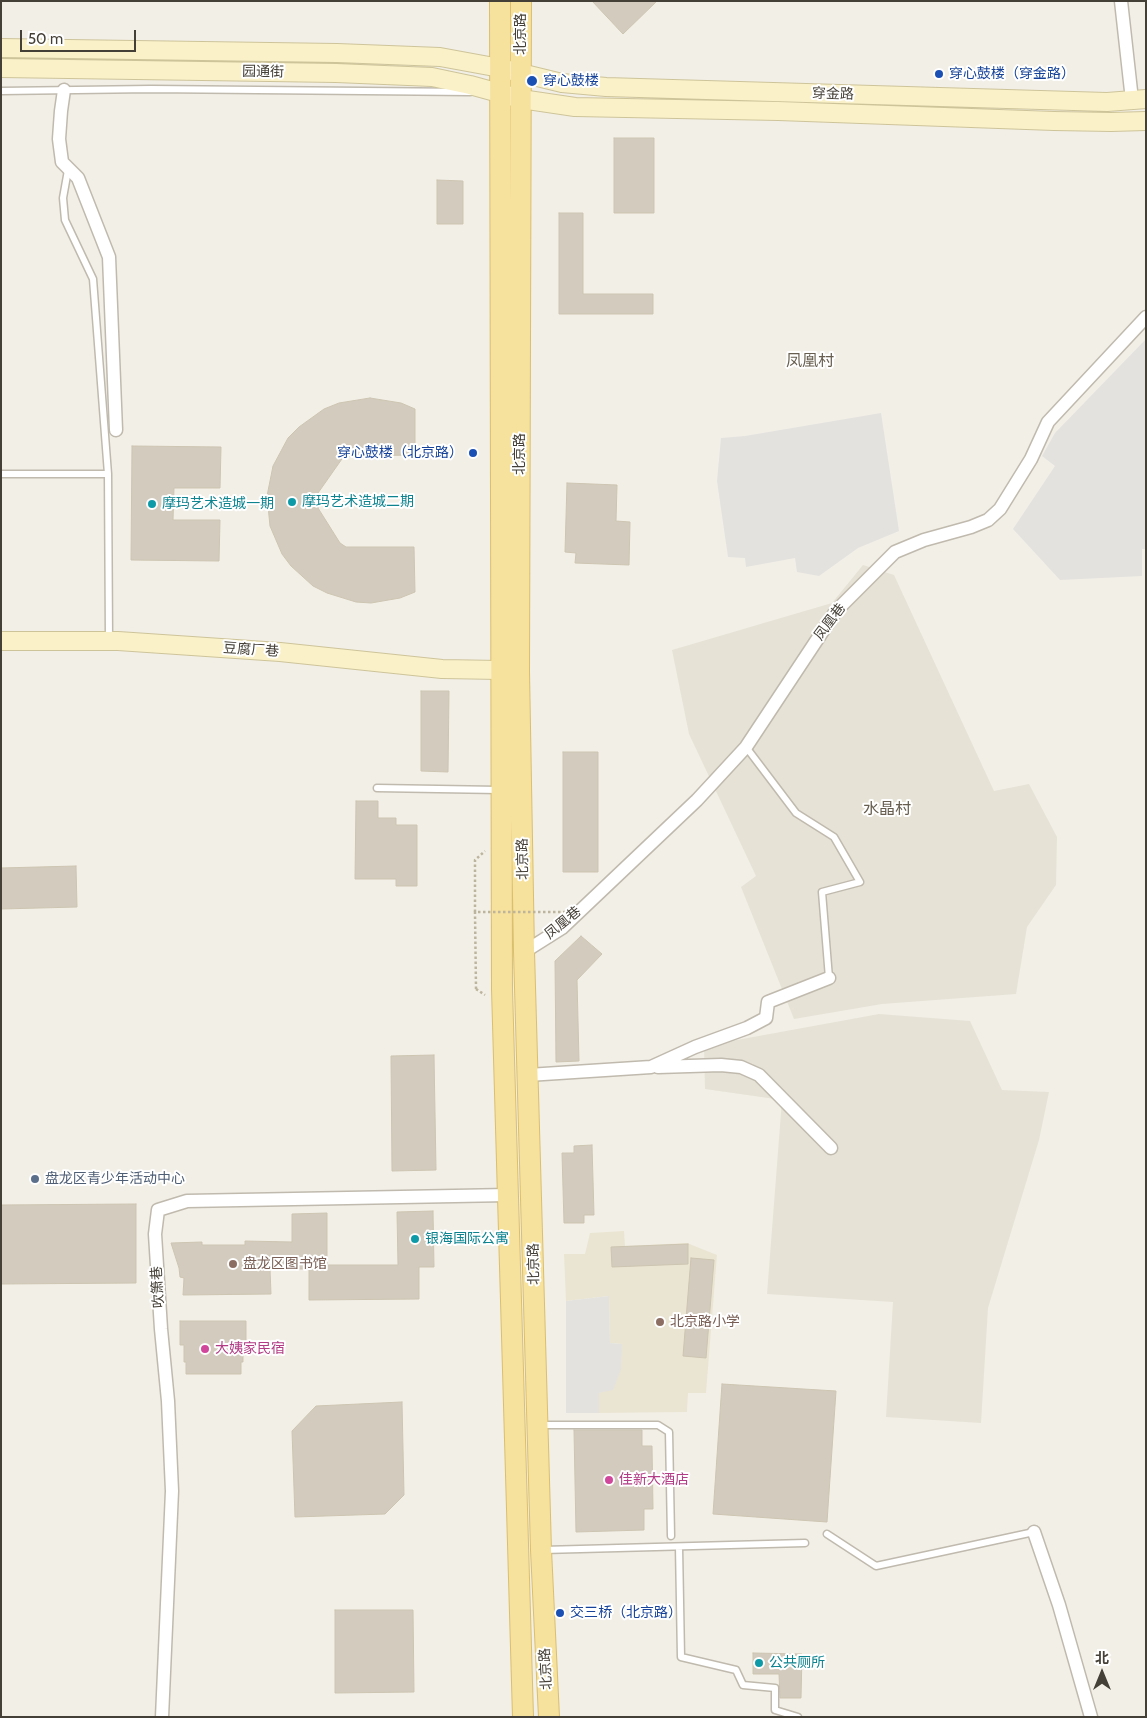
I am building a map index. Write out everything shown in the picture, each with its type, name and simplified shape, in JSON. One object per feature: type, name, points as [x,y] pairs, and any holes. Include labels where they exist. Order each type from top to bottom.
[{"type":"main road","name":"北京路","points":[[500,1],[502,989],[523,1717]]},
{"type":"main road","name":"北京路","points":[[521,1],[519,671],[524,952],[541,1550],[549,1717]]},
{"type":"main road","name":"园通街","points":[[1,48],[337,53],[440,57],[500,68],[521,74]]},
{"type":"main road","name":"园通街","points":[[1,68],[336,73],[432,77],[500,92],[522,99]]},
{"type":"main road","name":"穿金路","points":[[521,74],[562,82],[606,87],[1088,102],[1139,99]]},
{"type":"main road","name":"穿金路","points":[[522,99],[576,107],[778,111],[1054,121],[1111,122],[1146,120]]},
{"type":"main road","name":"豆腐厂巷","points":[[1,641],[109,641],[280,652],[442,669],[500,670]]},
{"type":"street","points":[[1121,1],[1139,99]]},
{"type":"street","points":[[64,90],[59,139],[62,162],[78,178],[109,258],[116,430]]},
{"type":"street","name":"凤凰巷","points":[[524,952],[562,928],[697,800],[746,747],[836,611],[895,552],[924,540],[988,520],[1000,509],[1030,459],[1048,422],[1146,317]]},
{"type":"street","points":[[651,1067],[747,1028],[766,1018],[768,1002],[829,978]]},
{"type":"street","points":[[528,1075],[651,1067],[721,1065],[741,1067],[759,1075],[831,1148]]},
{"type":"street","name":"吹箫巷","points":[[162,1717],[172,1491],[168,1401],[155,1234],[158,1210],[187,1201],[508,1195]]},
{"type":"street","points":[[1034,1532],[1059,1605],[1091,1717]]},
{"type":"lane","points":[[1,91],[151,89],[500,92]]},
{"type":"lane","points":[[69,168],[63,198],[65,220],[93,279],[108,474],[109,641]]},
{"type":"lane","points":[[1,474],[108,474]]},
{"type":"lane","points":[[746,747],[796,814],[834,836],[860,882],[822,892],[829,978]]},
{"type":"lane","points":[[377,788],[501,790]]},
{"type":"lane","points":[[538,1425],[658,1425],[669,1432],[671,1536]]},
{"type":"lane","points":[[827,1534],[876,1566],[1034,1532]]},
{"type":"lane","points":[[541,1550],[805,1543]]},
{"type":"lane","points":[[679,1547],[681,1657],[736,1670],[743,1685],[775,1688],[775,1710],[798,1717]]},
{"type":"path","points":[[475,860],[476,989]]},
{"type":"path","points":[[476,912],[566,912]]},
{"type":"shaded area","points":[[1146,339],[1146,549],[1142,549],[1142,576],[1060,580],[1013,529],[1055,466],[1042,456],[1055,433]]},
{"type":"shaded area","points":[[881,413],[899,531],[858,548],[819,576],[797,572],[795,558],[746,567],[745,558],[728,557],[717,481],[721,438],[745,436]]},
{"type":"shaded area","points":[[863,565],[894,575],[994,791],[1029,784],[1057,837],[1056,885],[1027,927],[1016,994],[882,1004],[794,1019],[741,887],[756,876],[689,734],[672,650],[832,603]]},
{"type":"shaded area","points":[[879,1014],[970,1021],[1002,1090],[1049,1092],[1039,1140],[988,1308],[981,1423],[886,1417],[893,1302],[767,1294],[782,1100],[705,1089],[704,1046]]},
{"type":"shaded area","name":"北京路小学","points":[[624,1231],[625,1246],[687,1243],[717,1255],[706,1393],[688,1393],[687,1412],[599,1413],[599,1393],[622,1344],[610,1343],[609,1296],[566,1301],[564,1254],[585,1254],[590,1233]]},
{"type":"shaded area","points":[[609,1296],[610,1343],[622,1344],[621,1369],[613,1390],[599,1393],[599,1413],[566,1413],[566,1301]]},
{"type":"building","points":[[592,1],[657,1],[623,34]]},
{"type":"building","points":[[614,138],[654,138],[654,213],[614,213]]},
{"type":"building","points":[[437,180],[463,181],[463,224],[437,224]]},
{"type":"building","points":[[559,213],[583,213],[583,294],[653,294],[653,314],[559,314]]},
{"type":"building","name":"摩玛艺术造城二期","points":[[370,398],[401,403],[415,409],[415,455],[344,456],[318,493],[318,508],[340,543],[346,547],[414,547],[415,592],[400,598],[371,603],[356,602],[327,593],[313,586],[291,566],[282,554],[270,526],[267,496],[273,466],[288,438],[299,427],[324,409],[339,403]]},
{"type":"building","name":"摩玛艺术造城一期","points":[[132,446],[221,447],[220,488],[174,488],[173,520],[220,520],[219,561],[131,560]]},
{"type":"building","points":[[567,483],[617,485],[616,521],[630,522],[629,565],[575,563],[576,553],[565,552]]},
{"type":"building","points":[[421,691],[449,691],[448,772],[421,771]]},
{"type":"building","points":[[563,752],[598,752],[598,872],[563,872]]},
{"type":"building","points":[[356,801],[378,801],[378,818],[396,818],[396,825],[417,825],[417,886],[396,886],[396,879],[355,879]]},
{"type":"building","points":[[76,866],[77,907],[1,909],[1,868]]},
{"type":"building","points":[[581,936],[602,954],[577,980],[579,1061],[556,1062],[555,961]]},
{"type":"building","points":[[434,1055],[436,1170],[392,1171],[391,1056]]},
{"type":"building","points":[[592,1145],[594,1215],[584,1215],[584,1223],[564,1223],[562,1153],[574,1153],[574,1146]]},
{"type":"building","points":[[136,1204],[136,1283],[1,1284],[1,1205]]},
{"type":"building","points":[[433,1211],[434,1267],[419,1267],[419,1299],[309,1300],[309,1269],[270,1269],[271,1294],[183,1295],[184,1278],[180,1277],[171,1243],[202,1242],[202,1245],[245,1245],[245,1241],[292,1242],[292,1214],[327,1213],[327,1265],[398,1265],[397,1212]]},
{"type":"building","points":[[688,1244],[688,1264],[612,1267],[611,1247]]},
{"type":"building","points":[[691,1258],[714,1260],[706,1358],[683,1356]]},
{"type":"building","points":[[180,1321],[246,1321],[246,1345],[243,1345],[241,1374],[186,1374],[184,1345],[180,1345]]},
{"type":"building","points":[[722,1384],[836,1391],[827,1522],[713,1514]]},
{"type":"building","points":[[402,1402],[404,1495],[385,1514],[295,1517],[292,1431],[316,1406]]},
{"type":"building","name":"佳新大酒店","points":[[574,1430],[642,1430],[642,1446],[652,1446],[653,1509],[644,1509],[644,1530],[576,1532]]},
{"type":"building","points":[[335,1610],[413,1610],[414,1692],[335,1693]]},
{"type":"building","points":[[753,1653],[802,1654],[801,1698],[780,1698],[779,1674],[753,1674]]},
{"type":"place","name":"穿心鼓楼（穿金路）","points":[[939,74]]},
{"type":"place","name":"穿心鼓楼","points":[[532,81]]},
{"type":"place","name":"穿心鼓楼（北京路）","points":[[473,453]]},
{"type":"place","name":"摩玛艺术造城二期","points":[[292,502]]},
{"type":"place","name":"摩玛艺术造城一期","points":[[152,504]]},
{"type":"place","name":"盘龙区青少年活动中心","points":[[35,1179]]},
{"type":"place","name":"银海国际公寓","points":[[415,1239]]},
{"type":"place","name":"盘龙区图书馆","points":[[233,1264]]},
{"type":"place","name":"北京路小学","points":[[660,1322]]},
{"type":"place","name":"大姨家民宿","points":[[205,1349]]},
{"type":"place","name":"佳新大酒店","points":[[609,1480]]},
{"type":"place","name":"交三桥（北京路）","points":[[560,1613]]},
{"type":"place","name":"公共厕所","points":[[759,1663]]},
{"type":"district","name":"凤凰村","points":[[810,361]]},
{"type":"district","name":"水晶村","points":[[887,809]]}]
